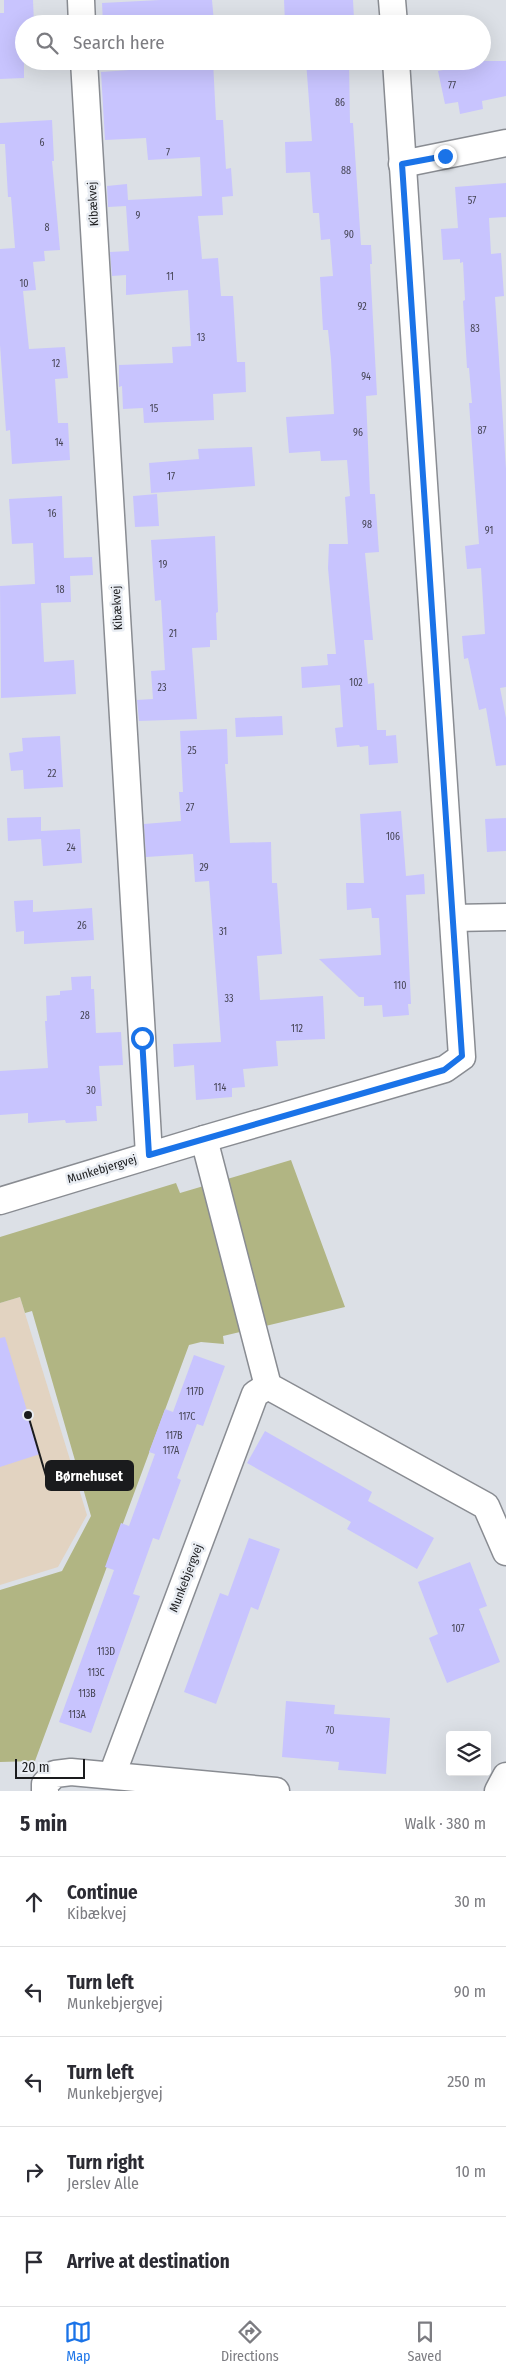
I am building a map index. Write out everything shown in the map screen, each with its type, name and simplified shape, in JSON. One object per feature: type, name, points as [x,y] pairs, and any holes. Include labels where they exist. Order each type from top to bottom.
[{"type":"street","points":[[81,0],[82,15]]},
{"type":"street","points":[[392,0],[393,15]]},
{"type":"street","name":"Kibækvej","points":[[85,70],[149,1155]]},
{"type":"street","name":"Munkebjergvej","points":[[0,1201],[149,1155],[444,1070],[462,1056],[397,70]]},
{"type":"street","points":[[402,164],[506,143]]},
{"type":"street","points":[[453,918],[506,917]]},
{"type":"street","points":[[204,1139],[268,1386],[486,1506],[506,1552]]},
{"type":"street","name":"Munkebjergvej","points":[[112,1775],[255,1394],[268,1386]]},
{"type":"street","points":[[45,1791],[45,1784],[55,1774],[72,1772],[276,1791]]},
{"type":"street","points":[[498,1791],[506,1776]]},
{"type":"shaded area","points":[[20,1297],[87,1515],[58,1567],[0,1585],[0,1303]]},
{"type":"green space","points":[[291,1160],[345,1307],[223,1336],[224,1344],[201,1342],[189,1345],[35,1761],[0,1762],[0,1590],[62,1571],[91,1516],[32,1311],[25,1313],[20,1297],[0,1303],[0,1237],[176,1183],[180,1193]]},
{"type":"building","points":[[4,0],[33,0],[34,15],[15,15],[15,70],[24,70],[24,78],[0,79],[0,13],[4,13]]},
{"type":"building","points":[[212,0],[213,15],[103,15],[102,3]]},
{"type":"building","points":[[284,0],[353,0],[354,15],[285,15]]},
{"type":"building","points":[[491,61],[506,61],[506,96],[482,101],[483,109],[460,114],[458,102],[445,104],[438,71],[491,70]]},
{"type":"building","points":[[213,70],[216,120],[223,120],[226,169],[231,168],[233,196],[222,197],[223,215],[198,216],[202,259],[218,258],[221,296],[233,296],[237,362],[245,362],[246,392],[213,394],[214,420],[144,423],[143,408],[123,409],[122,386],[119,387],[119,365],[173,363],[172,347],[191,346],[188,290],[126,295],[126,275],[112,276],[110,252],[129,251],[126,206],[108,207],[107,186],[127,184],[128,200],[202,196],[200,157],[148,160],[146,138],[105,140],[101,72]]},
{"type":"building","points":[[307,70],[349,70],[350,123],[353,123],[361,245],[371,245],[372,264],[370,264],[377,395],[366,396],[370,494],[375,494],[379,552],[365,553],[373,640],[364,640],[368,684],[374,683],[377,730],[386,730],[386,736],[396,735],[398,763],[369,765],[368,746],[337,747],[335,728],[343,727],[340,685],[302,688],[301,667],[328,665],[327,654],[336,654],[328,568],[329,544],[348,544],[345,497],[350,496],[347,460],[321,461],[320,451],[289,453],[286,417],[334,414],[331,359],[328,330],[323,330],[320,277],[333,276],[330,239],[321,240],[319,213],[313,213],[310,172],[286,173],[285,142],[312,141]]},
{"type":"building","points":[[52,120],[54,161],[52,161],[60,250],[44,251],[45,261],[33,262],[36,290],[23,291],[29,349],[65,347],[68,378],[55,379],[58,423],[68,423],[70,460],[12,464],[10,430],[6,431],[0,345],[0,249],[15,248],[11,197],[8,197],[5,144],[0,144],[0,123]]},
{"type":"building","points":[[506,183],[506,217],[489,218],[491,254],[501,253],[504,296],[495,297],[506,469],[506,687],[500,688],[506,718],[506,765],[496,766],[486,708],[479,710],[468,658],[464,659],[462,636],[485,634],[481,568],[467,569],[465,546],[479,544],[469,403],[472,403],[469,368],[467,368],[463,301],[465,300],[463,262],[460,263],[460,259],[443,260],[441,229],[458,228],[455,187]]},
{"type":"building","points":[[252,447],[255,486],[151,493],[149,463],[199,459],[198,449]]},
{"type":"building","points":[[157,494],[159,526],[135,527],[133,496]]},
{"type":"building","points":[[62,496],[64,558],[92,557],[93,575],[70,576],[71,602],[41,603],[44,662],[74,660],[76,694],[1,698],[0,586],[35,584],[33,543],[12,544],[9,499]]},
{"type":"building","points":[[215,536],[218,612],[216,613],[217,640],[210,640],[210,647],[192,648],[197,719],[139,721],[137,700],[153,699],[151,671],[165,670],[161,600],[155,601],[151,540]]},
{"type":"building","points":[[282,716],[283,735],[236,737],[235,718]]},
{"type":"building","points":[[227,729],[228,764],[225,764],[230,843],[271,842],[272,883],[277,883],[282,954],[257,956],[260,1000],[323,996],[325,1039],[276,1041],[278,1066],[243,1069],[245,1087],[232,1088],[232,1097],[196,1100],[194,1065],[174,1067],[173,1044],[221,1042],[209,881],[195,882],[193,854],[146,857],[144,824],[181,821],[179,792],[183,792],[180,731]]},
{"type":"building","points":[[60,736],[63,787],[24,789],[23,770],[11,771],[9,753],[23,751],[22,738]]},
{"type":"building","points":[[401,811],[406,876],[424,874],[425,894],[406,895],[411,1004],[408,1004],[409,1015],[383,1017],[382,1005],[364,1006],[364,997],[359,997],[319,959],[381,955],[379,918],[372,918],[371,908],[347,910],[346,883],[364,883],[360,814]]},
{"type":"building","points":[[41,817],[41,831],[80,829],[82,863],[43,866],[41,839],[8,841],[7,818]]},
{"type":"building","points":[[506,818],[506,851],[487,852],[485,819]]},
{"type":"building","points":[[33,900],[33,912],[92,908],[94,940],[24,944],[24,931],[16,932],[14,901]]},
{"type":"building","points":[[91,976],[91,989],[94,989],[96,1033],[121,1032],[123,1065],[99,1066],[102,1106],[96,1106],[97,1121],[66,1123],[65,1120],[28,1123],[28,1113],[0,1115],[0,1071],[48,1068],[45,1021],[47,1021],[46,996],[60,995],[60,991],[72,990],[71,977]]},
{"type":"building","points":[[5,1337],[40,1454],[0,1467],[0,1338]]},
{"type":"building","points":[[194,1355],[225,1366],[203,1426],[197,1424],[177,1478],[181,1480],[159,1540],[153,1538],[133,1594],[140,1596],[91,1733],[59,1722],[114,1570],[105,1567],[121,1523],[129,1526],[155,1454],[149,1452],[165,1409],[173,1412]]},
{"type":"building","points":[[265,1431],[372,1492],[368,1501],[434,1538],[417,1569],[347,1529],[351,1522],[247,1463]]},
{"type":"building","points":[[249,1538],[280,1549],[258,1610],[251,1607],[216,1704],[184,1692],[220,1593],[228,1596]]},
{"type":"building","points":[[470,1562],[487,1606],[479,1609],[500,1662],[447,1683],[429,1638],[438,1634],[418,1582]]},
{"type":"building","points":[[286,1701],[335,1705],[334,1714],[390,1718],[386,1774],[338,1770],[339,1762],[282,1757]]},
{"type":"place","name":"Børnehuset","points":[[28,1415]]},
{"type":"route","points":[[142,1038],[149,1155],[444,1070],[462,1056],[402,164],[445,156]]}]
